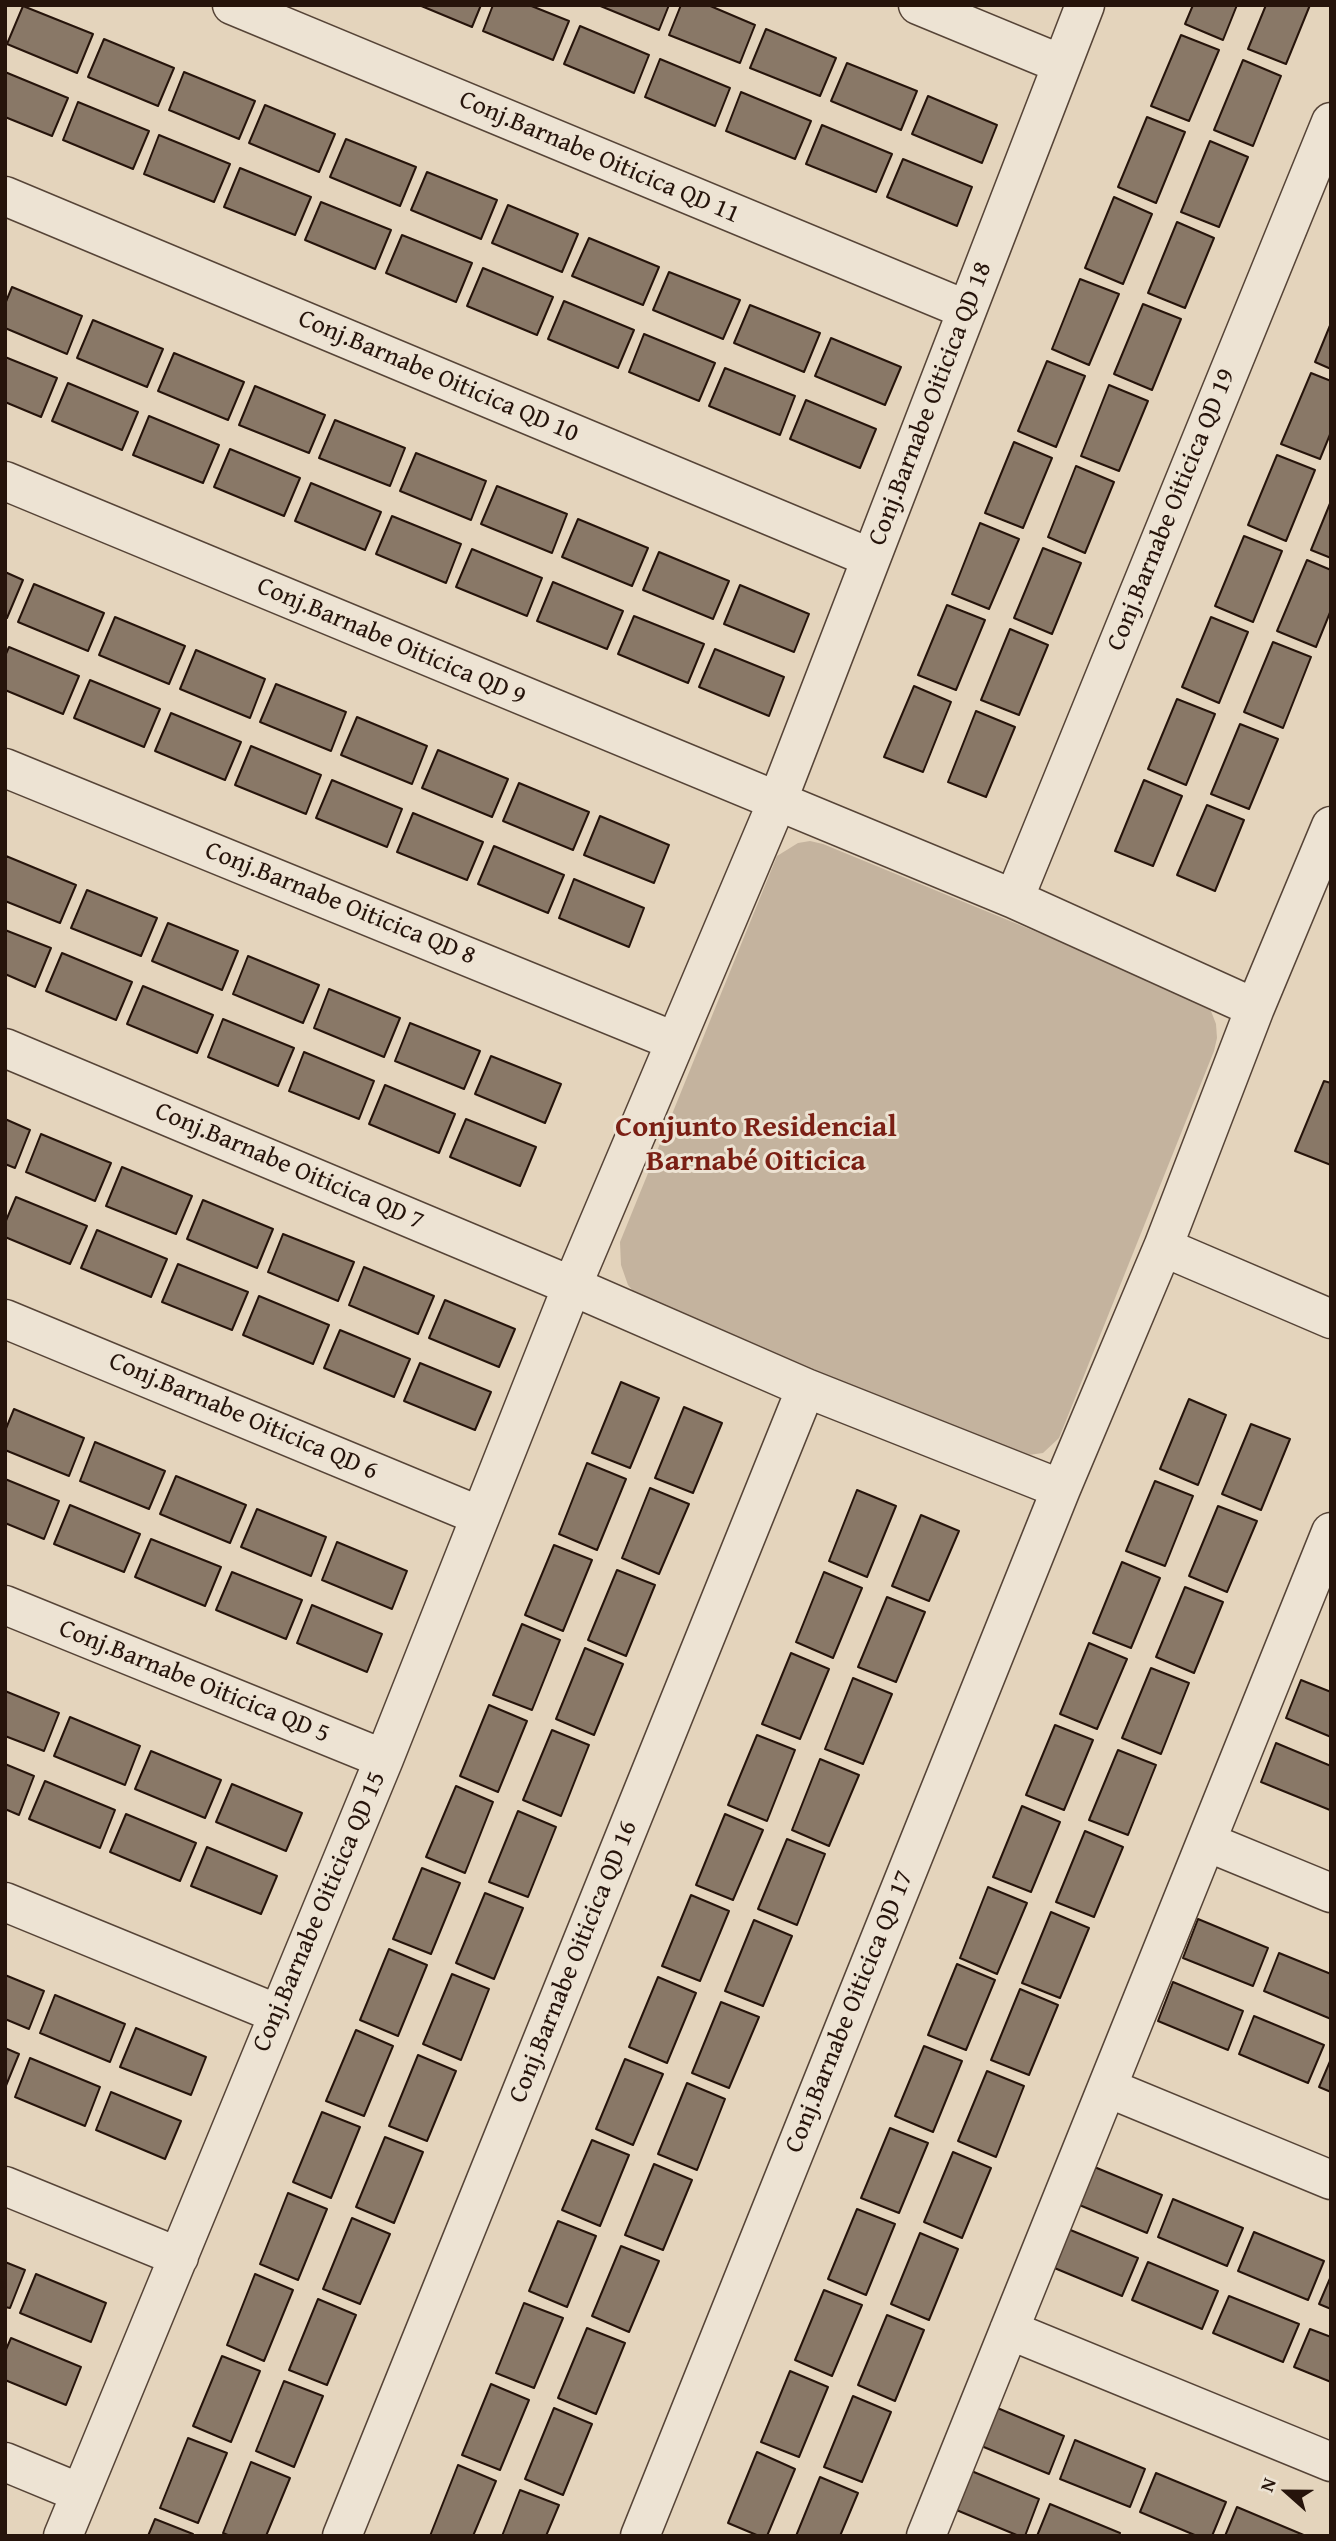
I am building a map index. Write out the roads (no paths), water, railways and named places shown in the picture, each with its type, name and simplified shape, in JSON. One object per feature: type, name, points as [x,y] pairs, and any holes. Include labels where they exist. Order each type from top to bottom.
[{"type":"street","name":"Conj.Barnabe Oiticica QD 11","points":[[232,5],[967,310]]},
{"type":"street","points":[[918,5],[1061,64]]},
{"type":"street","name":"Conj.Barnabe Oiticica QD 18","points":[[674,1041],[777,802],[1085,5]]},
{"type":"street","name":"Conj.Barnabe Oiticica QD 19","points":[[1014,899],[1331,122]]},
{"type":"street","name":"Conj.Barnabe Oiticica QD 10","points":[[5,196],[871,558]]},
{"type":"street","name":"Conj.Barnabe Oiticica QD 9","points":[[5,481],[1014,899],[1255,1008]]},
{"type":"street","name":"Conj.Barnabe Oiticica QD 8","points":[[5,768],[674,1041]]},
{"type":"street","name":"Conj.Barnabe Oiticica QD 17","points":[[640,2536],[1060,1489],[1163,1247],[1255,1008],[1331,826]]},
{"type":"street","name":"Conj.Barnabe Oiticica QD 15","points":[[63,2536],[383,1759],[572,1286],[674,1041]]},
{"type":"street","name":"Conj.Barnabe Oiticica QD 7","points":[[5,1048],[572,1286],[806,1388],[1060,1489]]},
{"type":"street","points":[[1163,1247],[1331,1319]]},
{"type":"street","name":"Conj.Barnabe Oiticica QD 6","points":[[5,1319],[480,1516]]},
{"type":"street","name":"Conj.Barnabe Oiticica QD 16","points":[[342,2536],[806,1388]]},
{"type":"street","points":[[926,2536],[1207,1842],[1317,1605],[1331,1532]]},
{"type":"street","name":"Conj.Barnabe Oiticica QD 5","points":[[5,1605],[383,1759]]},
{"type":"street","points":[[1207,1842],[1331,1893]]},
{"type":"street","points":[[5,1902],[278,2014]]},
{"type":"street","points":[[1108,2088],[1331,2180]]},
{"type":"street","points":[[5,2186],[179,2257]]},
{"type":"street","points":[[1009,2330],[1331,2462]]},
{"type":"street","points":[[5,2462],[80,2493]]},
{"type":"district","name":"Conjunto Residencial Barnabé Oiticica","points":[[756,1145]]}]
